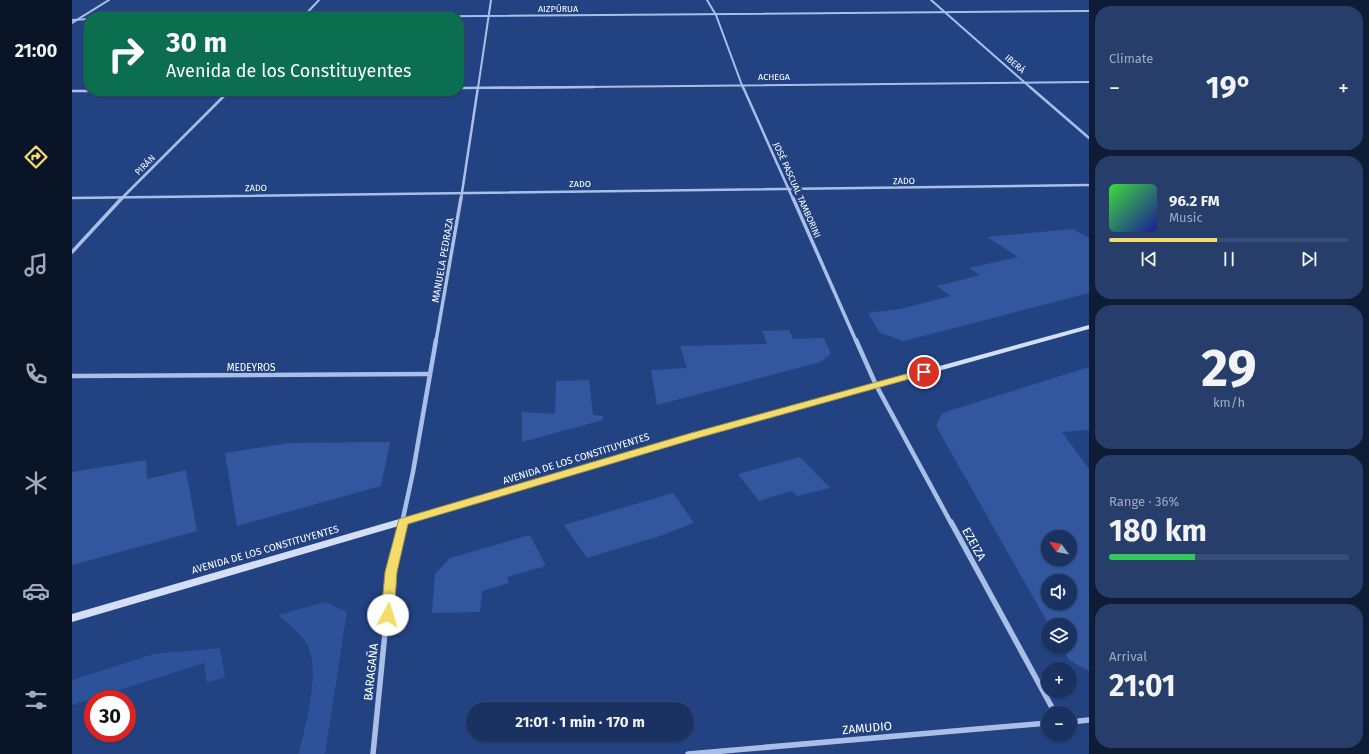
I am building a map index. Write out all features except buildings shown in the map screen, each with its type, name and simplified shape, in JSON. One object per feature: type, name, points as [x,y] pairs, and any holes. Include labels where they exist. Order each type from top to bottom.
[{"type":"main road","name":"AVENIDA DE LOS CONSTITUYENTES","points":[[72,618],[695,436],[1089,327]]},
{"type":"street","points":[[90,12],[109,0]]},
{"type":"street","points":[[308,12],[319,0]]},
{"type":"street","name":"MANUELA PEDRAZA","points":[[403,522],[462,192],[491,0]]},
{"type":"street","name":"JOSÉ PASCUAL TAMBORINI","points":[[708,0],[716,15],[742,85],[876,385]]},
{"type":"street","name":"IBERÁ","points":[[931,0],[1089,138]]},
{"type":"street","name":"AIZPÚRUA","points":[[464,16],[1089,11]]},
{"type":"street","points":[[72,23],[84,16]]},
{"type":"street","points":[[72,20],[84,19]]},
{"type":"street","name":"ACHEGA","points":[[464,88],[1089,82]]},
{"type":"street","points":[[72,91],[84,91]]},
{"type":"street","name":"PIRÁN","points":[[72,252],[123,197],[224,96]]},
{"type":"street","name":"ZADO","points":[[72,198],[1089,185]]},
{"type":"street","name":"MEDEYROS","points":[[72,376],[430,374]]},
{"type":"street","name":"EZEIZA","points":[[876,385],[1051,706]]},
{"type":"street","name":"BARAGAÑA","points":[[373,754],[391,572],[403,522]]},
{"type":"street","points":[[1077,721],[1089,720]]},
{"type":"street","name":"ZAMUDIO","points":[[688,754],[1041,725]]},
{"type":"shaded area","points":[[325,602],[347,612],[325,754],[299,754],[311,696],[313,680],[312,665],[310,652],[305,641],[296,630],[278,615]]},
{"type":"shaded area","points":[[220,648],[225,677],[207,683],[204,663],[119,690],[84,690],[84,701],[72,705],[72,680],[154,654]]},
{"type":"route","points":[[388,615],[391,572],[403,522],[695,436],[924,372]]}]
